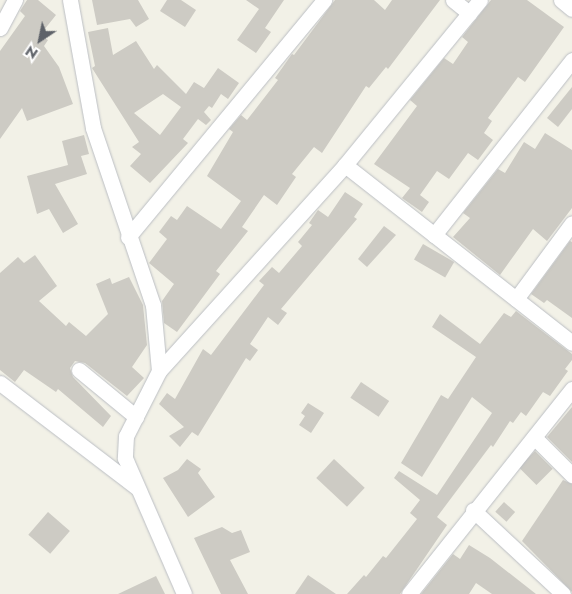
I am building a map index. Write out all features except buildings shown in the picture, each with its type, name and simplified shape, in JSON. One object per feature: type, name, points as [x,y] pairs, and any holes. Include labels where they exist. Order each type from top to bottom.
[{"type":"street","points":[[0,28],[15,0]]},
{"type":"street","points":[[70,0],[93,128],[128,237],[154,305],[159,371]]},
{"type":"street","points":[[128,237],[324,0]]},
{"type":"street","points":[[453,0],[469,13]]},
{"type":"street","points":[[184,594],[137,488],[123,446],[136,417],[159,371],[345,165],[480,0]]},
{"type":"street","points":[[561,0],[572,9]]},
{"type":"street","points":[[434,235],[572,60]]},
{"type":"street","points":[[345,165],[572,343]]},
{"type":"street","points":[[516,299],[572,223]]},
{"type":"street","points":[[79,370],[136,417]]},
{"type":"street","points":[[0,383],[137,488]]},
{"type":"street","points":[[409,594],[473,510],[572,389]]},
{"type":"street","points":[[534,437],[572,475]]},
{"type":"street","points":[[473,510],[563,594]]}]
